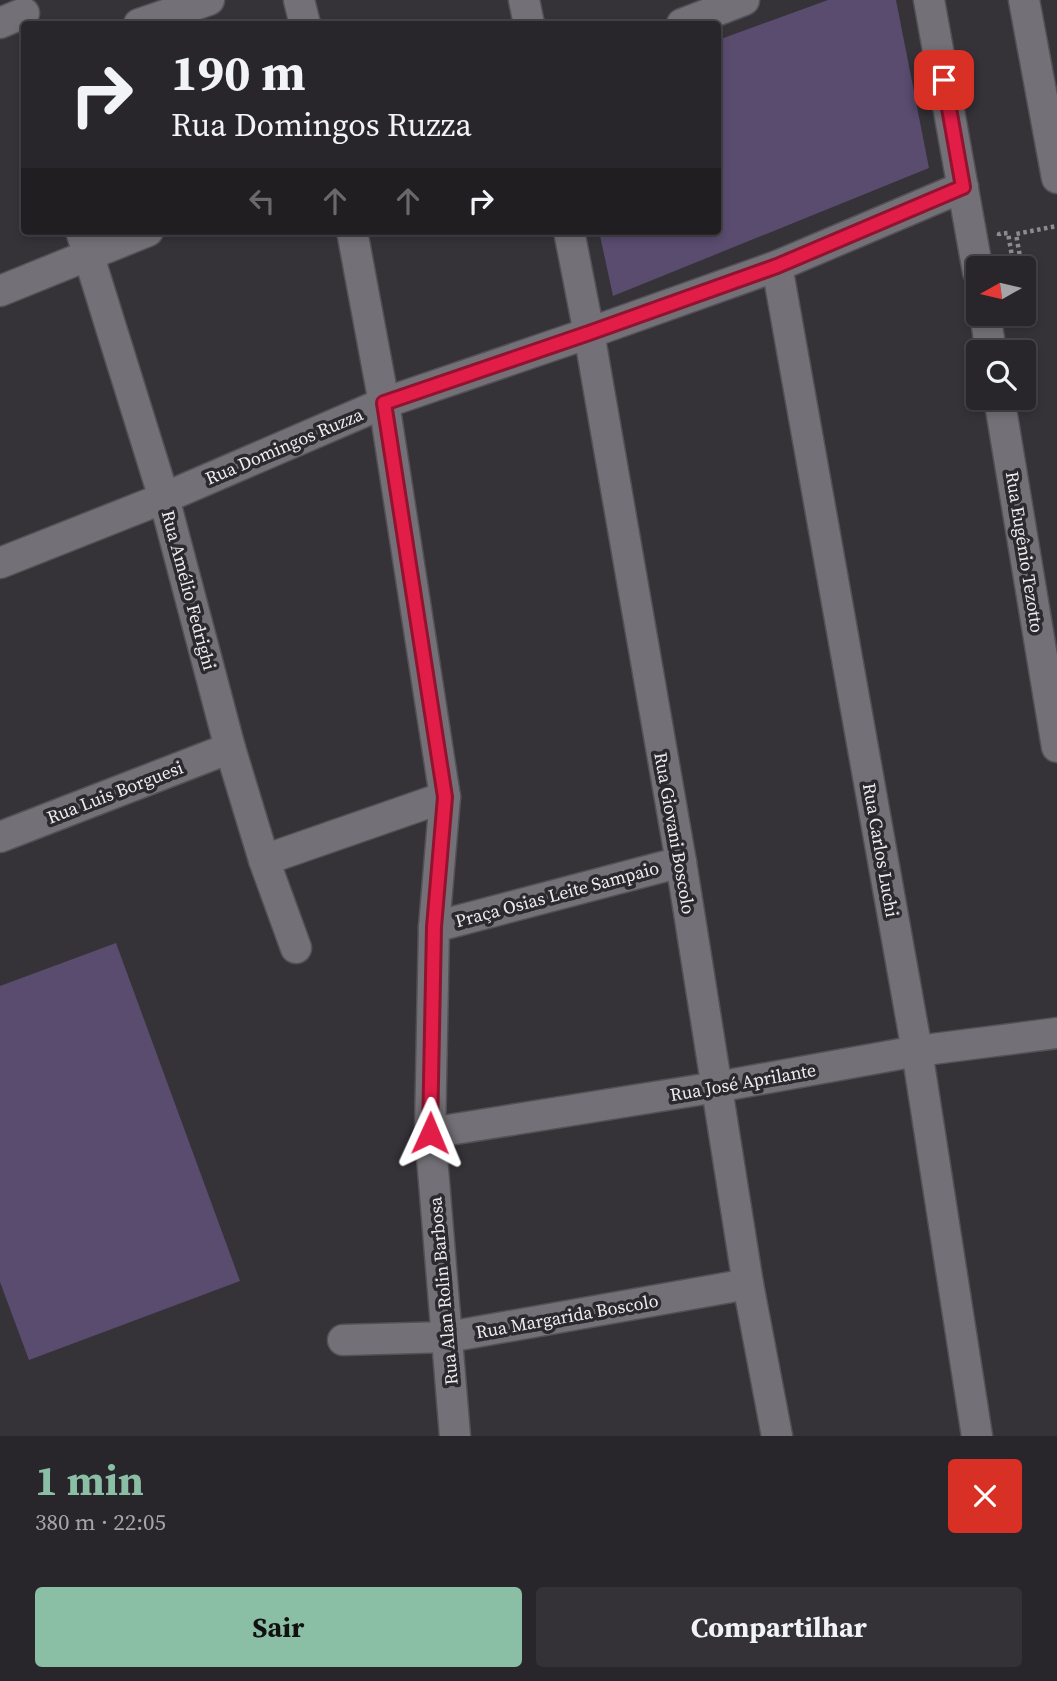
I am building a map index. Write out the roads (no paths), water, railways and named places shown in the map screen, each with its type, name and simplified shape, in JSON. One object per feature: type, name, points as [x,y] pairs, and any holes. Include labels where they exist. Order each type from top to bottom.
[{"type":"street","points":[[148,21],[209,0]]},
{"type":"street","points":[[299,0],[304,21]]},
{"type":"street","points":[[524,0],[528,21]]},
{"type":"street","points":[[929,0],[975,256]]},
{"type":"street","points":[[1024,0],[1057,178]]},
{"type":"street","points":[[689,21],[735,2]]},
{"type":"street","name":"Rua Domingos Ruzza","points":[[0,564],[164,498],[384,403],[777,266],[963,187]]},
{"type":"street","points":[[0,291],[84,243],[127,235]]},
{"type":"street","name":"Rua Alan Rolin Barbosa","points":[[353,235],[384,403],[445,797],[434,927],[430,1133],[455,1436]]},
{"type":"street","name":"Rua Giovani Boscolo","points":[[570,235],[681,862],[748,1283],[777,1436]]},
{"type":"street","name":"Rua Amélio Fedrighi","points":[[84,243],[164,498],[230,748],[264,860],[296,948]]},
{"type":"street","name":"Rua Carlos Luchi","points":[[777,266],[917,1051],[976,1436]]},
{"type":"street","name":"Rua Eugênio Tezotto","points":[[1001,410],[1057,747]]},
{"type":"street","name":"Rua Luis Borguesi","points":[[0,836],[230,748]]},
{"type":"street","points":[[264,860],[445,797]]},
{"type":"street","name":"Praça Osias Leite Sampaio","points":[[434,927],[681,862]]},
{"type":"street","name":"Rua José Aprilante","points":[[430,1133],[717,1087],[917,1051],[1057,1033]]},
{"type":"street","name":"Rua Margarida Boscolo","points":[[344,1340],[448,1337],[748,1283]]}]
